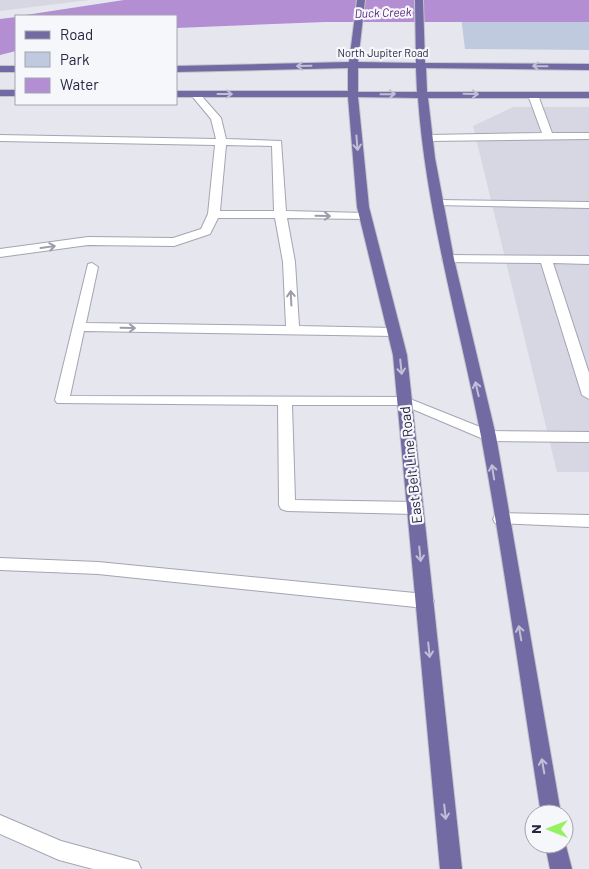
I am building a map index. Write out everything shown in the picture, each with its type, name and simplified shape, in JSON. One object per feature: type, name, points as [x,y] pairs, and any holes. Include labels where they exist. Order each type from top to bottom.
[{"type":"main road","name":"East Belt Line Road","points":[[361,0],[353,65],[353,94],[365,216],[400,355],[451,869]]},
{"type":"main road","points":[[419,0],[421,65],[428,138],[448,259],[488,436],[549,804]]},
{"type":"main road","name":"North Jupiter Road","points":[[178,69],[353,65],[589,67]]},
{"type":"main road","points":[[0,69],[15,69]]},
{"type":"main road","points":[[0,93],[15,93]]},
{"type":"main road","points":[[178,94],[589,95]]},
{"type":"main road","points":[[558,854],[560,869]]},
{"type":"street","points":[[0,253],[88,241],[174,242],[206,231],[214,214],[221,142],[216,118],[195,94]]},
{"type":"street","points":[[533,95],[548,136]]},
{"type":"street","points":[[428,138],[589,136]]},
{"type":"street","points":[[0,138],[277,143],[280,215],[289,262],[292,330]]},
{"type":"street","points":[[439,203],[589,205]]},
{"type":"street","points":[[214,214],[365,216]]},
{"type":"street","points":[[448,259],[589,260]]},
{"type":"street","points":[[546,260],[589,395]]},
{"type":"street","points":[[92,267],[62,400],[405,400],[488,436],[589,437]]},
{"type":"street","points":[[79,327],[394,332]]},
{"type":"street","points":[[285,400],[287,505],[415,508]]},
{"type":"street","points":[[501,520],[589,521]]},
{"type":"street","points":[[0,564],[98,568],[250,585],[425,601]]},
{"type":"street","points":[[0,824],[59,850],[130,869]]},
{"type":"shaded area","points":[[0,0],[89,0],[0,11]]},
{"type":"shaded area","points":[[513,107],[589,107],[589,472],[557,472],[473,126]]},
{"type":"green space","points":[[459,0],[589,0],[589,50],[465,49]]},
{"type":"water","name":"Duck Creek","points":[[124,0],[589,0],[589,22],[325,22],[178,28],[178,15],[26,15]]},
{"type":"water","points":[[15,17],[15,51],[0,55],[0,19]]}]
